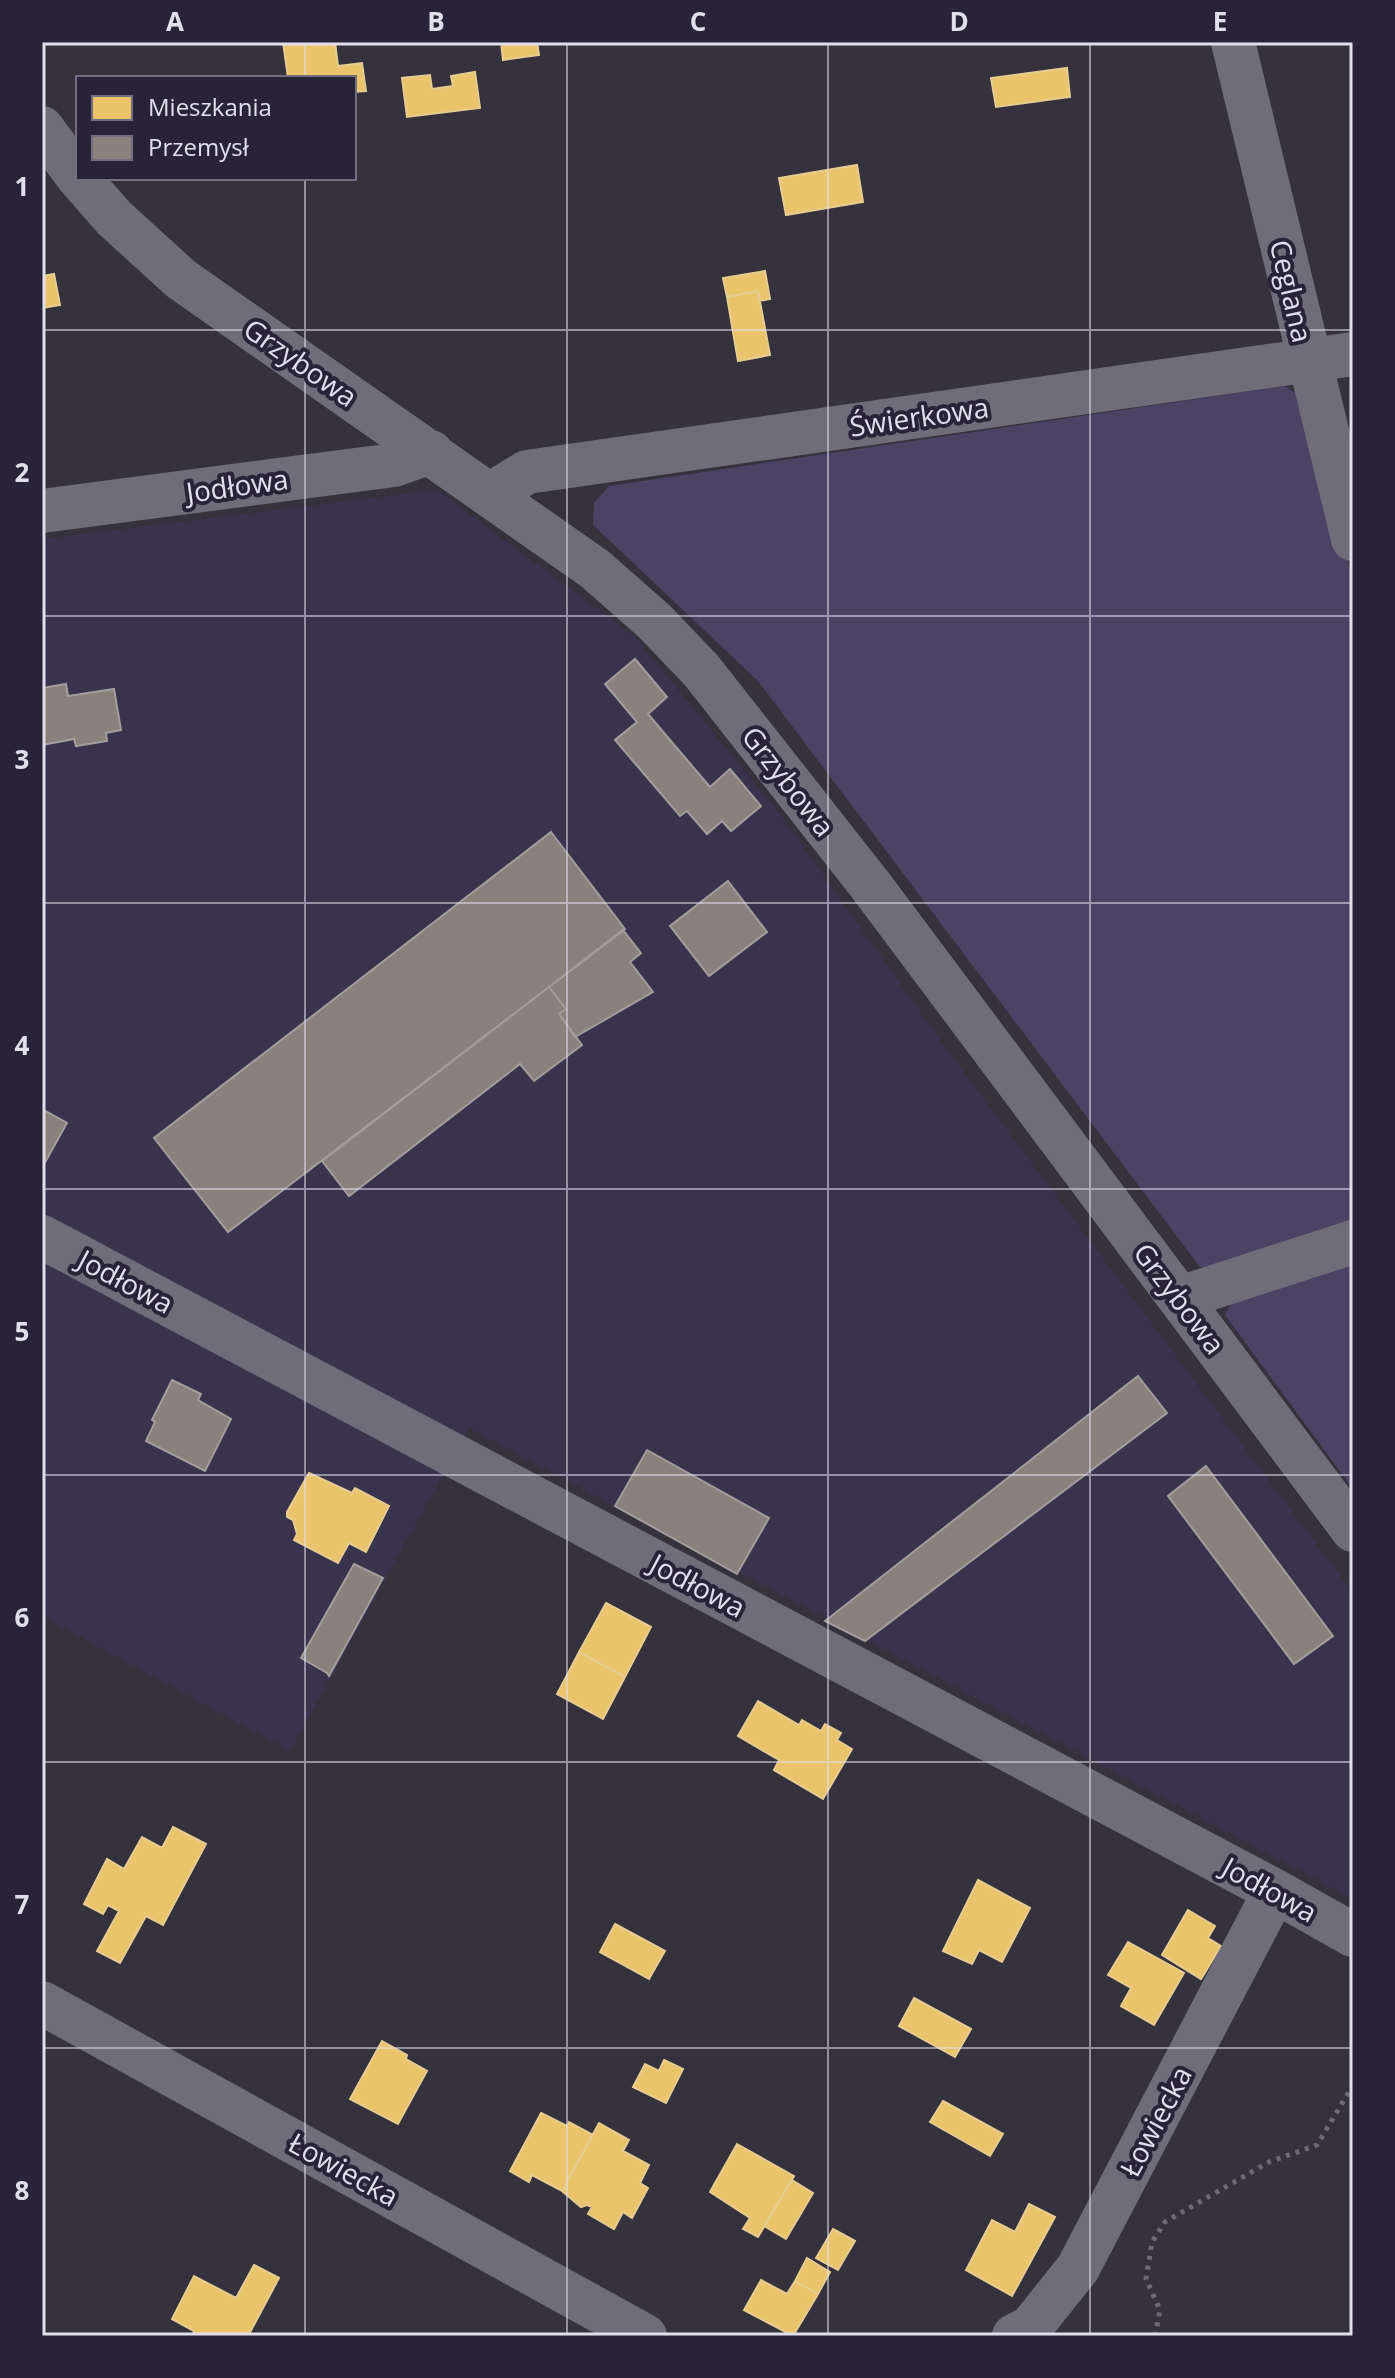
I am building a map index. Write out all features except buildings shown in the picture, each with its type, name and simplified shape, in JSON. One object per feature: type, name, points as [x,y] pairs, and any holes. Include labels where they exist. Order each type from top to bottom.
[{"type":"street","name":"Ceglana","points":[[1233,42],[1353,539]]},
{"type":"street","name":"Grzybowa","points":[[42,128],[76,174]]},
{"type":"street","name":"Grzybowa","points":[[81,180],[114,218],[181,279],[595,569],[654,621],[701,670],[871,886],[1353,1530]]},
{"type":"street","name":"Świerkowa","points":[[491,494],[527,472],[1353,354]]},
{"type":"street","name":"Jodłowa","points":[[42,511],[394,465],[431,452]]},
{"type":"street","name":"Jodłowa","points":[[42,1237],[1353,1935]]},
{"type":"street","points":[[1180,1298],[1353,1242]]},
{"type":"street","name":"Łowiecka","points":[[1014,2336],[1031,2327],[1078,2268],[1275,1891]]},
{"type":"street","name":"Łowiecka","points":[[42,2003],[645,2336]]},
{"type":"path","points":[[1155,2336],[1160,2310],[1146,2279],[1152,2242],[1165,2222],[1269,2162],[1317,2145],[1353,2085]]},
{"type":"shaded area","points":[[1284,386],[1303,397],[1315,423],[1353,582],[1353,1226],[1217,1269],[1200,1267],[758,681],[593,525],[594,503],[609,486]]},
{"type":"shaded area","points":[[437,490],[635,637],[780,814],[948,1051],[1353,1593],[1353,1899],[469,1428],[290,1751],[42,1616],[42,539]]},
{"type":"shaded area","points":[[1353,1257],[1353,1489],[1225,1315],[1236,1294]]}]
